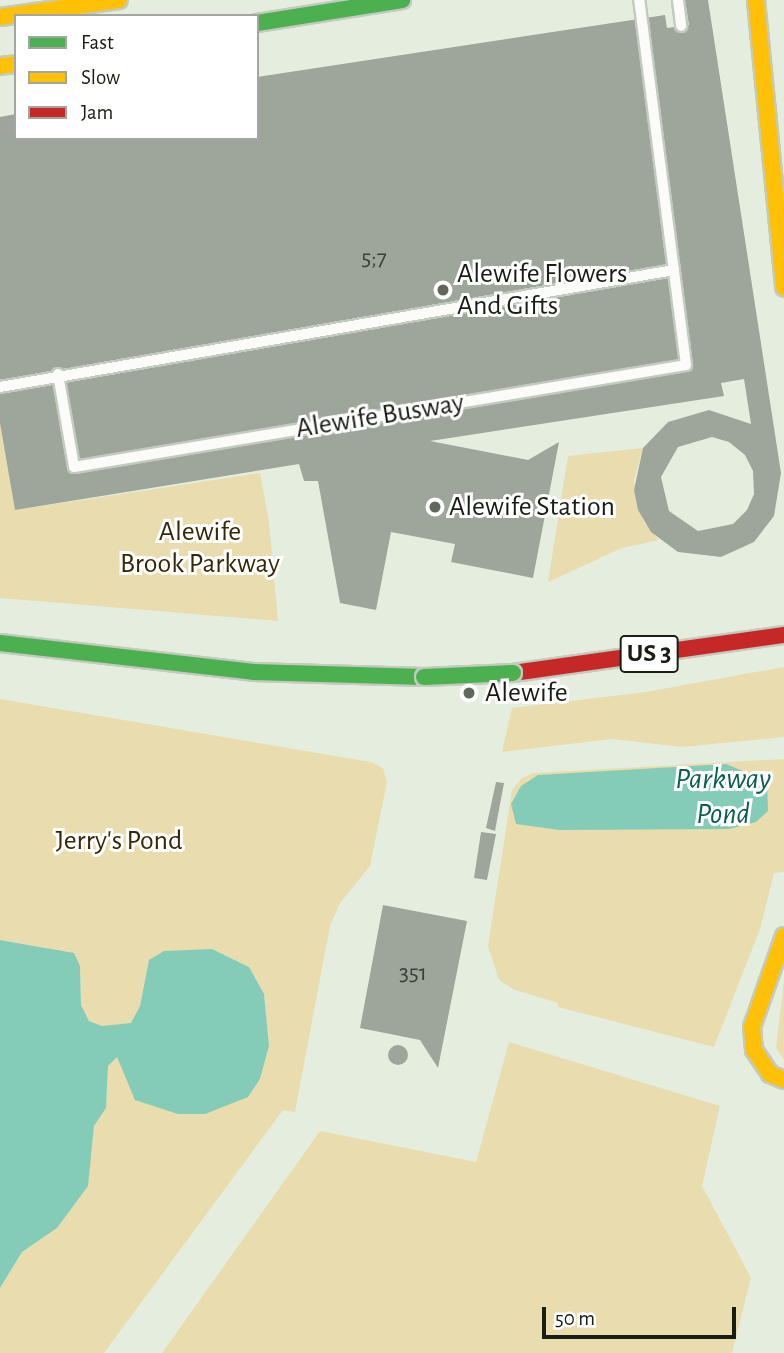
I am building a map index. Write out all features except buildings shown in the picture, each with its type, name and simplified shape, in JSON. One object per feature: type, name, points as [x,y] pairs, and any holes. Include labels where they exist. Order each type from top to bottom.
[{"type":"main road","points":[[21,14],[119,0]]},
{"type":"main road","points":[[259,23],[402,0]]},
{"type":"main road","points":[[756,3],[784,288]]},
{"type":"main road","name":"US 3","points":[[0,643],[233,671],[424,677],[513,673],[784,635]]},
{"type":"main road","points":[[784,936],[752,1027],[754,1050],[770,1073],[784,1080]]},
{"type":"lane","name":"Alewife Busway","points":[[58,373],[74,467],[686,365],[639,0]]},
{"type":"lane","points":[[678,0],[681,26]]},
{"type":"lane","points":[[0,387],[58,373],[674,270]]},
{"type":"green space","name":"Alewife Brook Parkway","points":[[0,423],[16,510],[260,473],[269,522],[278,621],[0,598]]},
{"type":"green space","points":[[643,448],[634,480],[636,500],[644,522],[659,540],[622,548],[548,582],[568,456]]},
{"type":"green space","points":[[784,667],[784,737],[682,747],[612,739],[502,752],[512,708],[646,692]]},
{"type":"green space","name":"Jerry's Pond","points":[[0,699],[371,762],[383,768],[387,782],[370,866],[340,903],[330,926],[295,1112],[283,1110],[104,1353],[0,1353],[0,1288],[22,1252],[57,1228],[91,1156],[94,1126],[106,1108],[108,1066],[117,1057],[120,1063],[248,1097],[260,1079],[269,1046],[264,995],[249,967],[212,949],[149,960],[140,1006],[131,1024],[102,1026],[89,1021],[81,1005],[80,966],[47,948],[0,940]]},
{"type":"green space","points":[[784,759],[784,872],[774,873],[760,929],[714,1047],[558,1007],[558,1003],[515,990],[499,980],[488,946],[512,790],[522,778],[533,773]]},
{"type":"green space","points":[[784,981],[784,1060],[776,1048]]},
{"type":"green space","points":[[509,1042],[720,1106],[702,1186],[751,1278],[732,1353],[162,1353],[320,1131],[476,1162]]},
{"type":"water","name":"Parkway Pond","points":[[726,764],[767,781],[768,811],[756,822],[729,829],[559,830],[516,824],[511,804],[521,786],[538,775]]},
{"type":"water","points":[[0,940],[74,953],[80,966],[81,1005],[89,1021],[102,1026],[131,1023],[140,1006],[149,960],[164,951],[212,949],[249,967],[264,994],[269,1046],[260,1079],[248,1097],[205,1114],[178,1114],[135,1100],[117,1057],[108,1066],[106,1108],[94,1126],[88,1186],[57,1228],[22,1252],[0,1288]]},
{"type":"traffic: fast","points":[[259,23],[402,0]]},
{"type":"traffic: fast","points":[[0,643],[253,672],[424,677]]},
{"type":"traffic: fast","points":[[424,677],[513,673]]},
{"type":"traffic: slow","points":[[21,14],[119,0]]},
{"type":"traffic: slow","points":[[756,0],[784,288]]},
{"type":"traffic: slow","points":[[0,17],[14,15]]},
{"type":"traffic: slow","points":[[0,66],[14,64]]},
{"type":"traffic: slow","points":[[784,936],[752,1027],[754,1050],[770,1074],[784,1080]]},
{"type":"traffic: jam","points":[[513,673],[784,635]]},
{"type":"place","name":"Alewife Flowers And Gifts","points":[[443,290]]},
{"type":"place","name":"Alewife Station","points":[[435,507]]},
{"type":"place","name":"Alewife","points":[[469,693]]}]
